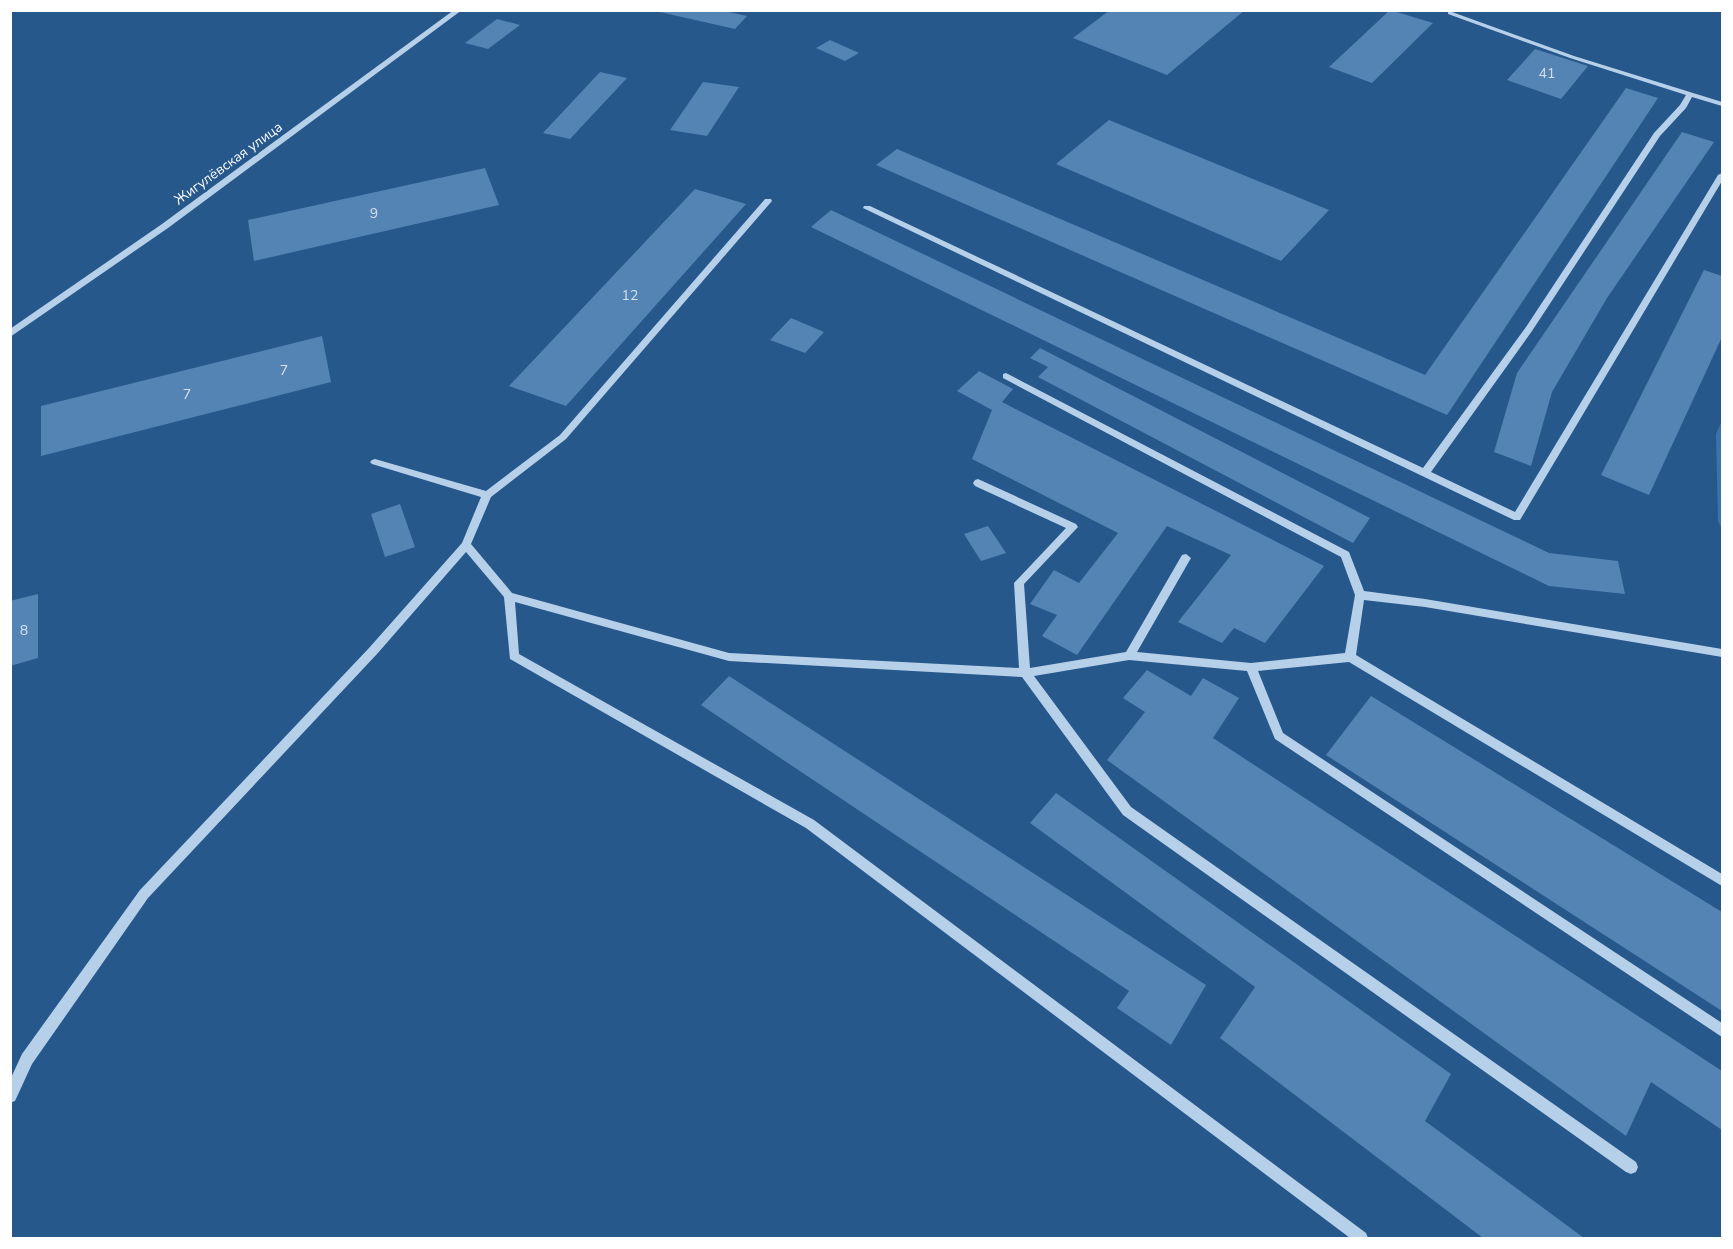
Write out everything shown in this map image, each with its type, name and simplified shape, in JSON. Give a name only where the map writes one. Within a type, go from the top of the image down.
[{"type":"street","name":"Жигулёвская улица","points":[[10,334],[165,226],[459,10]]},
{"type":"street","points":[[1450,13],[1572,57],[1722,104]]},
{"type":"street","points":[[1426,472],[1528,329],[1657,135],[1683,106],[1689,95]]},
{"type":"street","points":[[867,208],[1517,517],[1722,175]]},
{"type":"street","points":[[10,1096],[27,1059],[144,894],[373,651],[466,545],[487,495],[562,437],[768,201]]},
{"type":"street","points":[[1006,376],[1345,555],[1360,595],[1350,657]]},
{"type":"street","points":[[375,462],[487,495]]},
{"type":"street","points":[[978,483],[1073,527],[1019,583],[1025,673],[1127,811],[1631,1167]]},
{"type":"street","points":[[466,545],[509,596],[729,657],[1025,673],[1129,656],[1251,667],[1350,657],[1722,880]]},
{"type":"street","points":[[1129,656],[1186,558]]},
{"type":"street","points":[[1360,595],[1425,603],[1722,653]]},
{"type":"street","points":[[509,596],[514,656],[810,824],[1361,1239]]},
{"type":"street","points":[[1251,667],[1280,736],[1722,1030]]},
{"type":"shaded area","points":[[1722,421],[1722,530],[1718,521],[1716,434]]},
{"type":"building","points":[[651,10],[720,10],[747,16],[735,29]]},
{"type":"building","points":[[1110,10],[1245,10],[1167,75],[1073,38]]},
{"type":"building","points":[[1390,10],[1433,23],[1372,83],[1329,67]]},
{"type":"building","points":[[497,19],[520,25],[488,49],[465,43]]},
{"type":"building","points":[[830,40],[859,53],[845,61],[816,48]]},
{"type":"building","points":[[1535,49],[1588,66],[1561,99],[1507,80]]},
{"type":"building","points":[[600,72],[627,78],[570,139],[543,133]]},
{"type":"building","points":[[703,82],[739,87],[707,136],[670,130]]},
{"type":"building","points":[[1626,88],[1658,98],[1447,415],[876,165],[897,149],[1425,375]]},
{"type":"building","points":[[1109,120],[1329,210],[1281,261],[1056,164]]},
{"type":"building","points":[[1682,132],[1714,142],[1607,298],[1552,392],[1531,466],[1494,452],[1517,373]]},
{"type":"building","points":[[485,168],[499,205],[254,261],[248,220]]},
{"type":"building","points":[[695,189],[746,204],[566,406],[509,386]]},
{"type":"building","points":[[831,210],[1549,553],[1618,561],[1625,594],[1549,586],[811,227]]},
{"type":"building","points":[[1704,270],[1722,276],[1722,337],[1649,495],[1601,475]]},
{"type":"building","points":[[791,318],[824,332],[805,353],[770,340]]},
{"type":"building","points":[[322,336],[331,382],[41,456],[41,406]]},
{"type":"building","points":[[1040,348],[1370,518],[1353,543],[1038,377],[1048,367],[1030,358]]},
{"type":"building","points":[[979,371],[1013,389],[1002,402],[1324,566],[1265,643],[1234,628],[1222,643],[1178,622],[1231,555],[1167,526],[1077,655],[1042,636],[1057,615],[1030,604],[1054,570],[1079,583],[1118,533],[972,459],[992,410],[957,391]]},
{"type":"building","points":[[400,504],[415,547],[385,557],[371,514]]},
{"type":"building","points":[[988,526],[1006,553],[981,561],[964,534]]},
{"type":"building","points":[[38,594],[38,658],[10,666],[10,601]]},
{"type":"building","points":[[1147,670],[1191,696],[1203,678],[1239,698],[1213,738],[1722,1071],[1722,1130],[1651,1082],[1626,1136],[1107,760],[1145,712],[1123,698]]},
{"type":"building","points":[[729,676],[1206,985],[1171,1045],[1117,1008],[1129,991],[701,705]]},
{"type":"building","points":[[1371,696],[1722,912],[1722,1011],[1326,755]]},
{"type":"building","points":[[1056,793],[1451,1074],[1425,1121],[1584,1238],[1483,1238],[1220,1038],[1255,987],[1030,823]]}]
